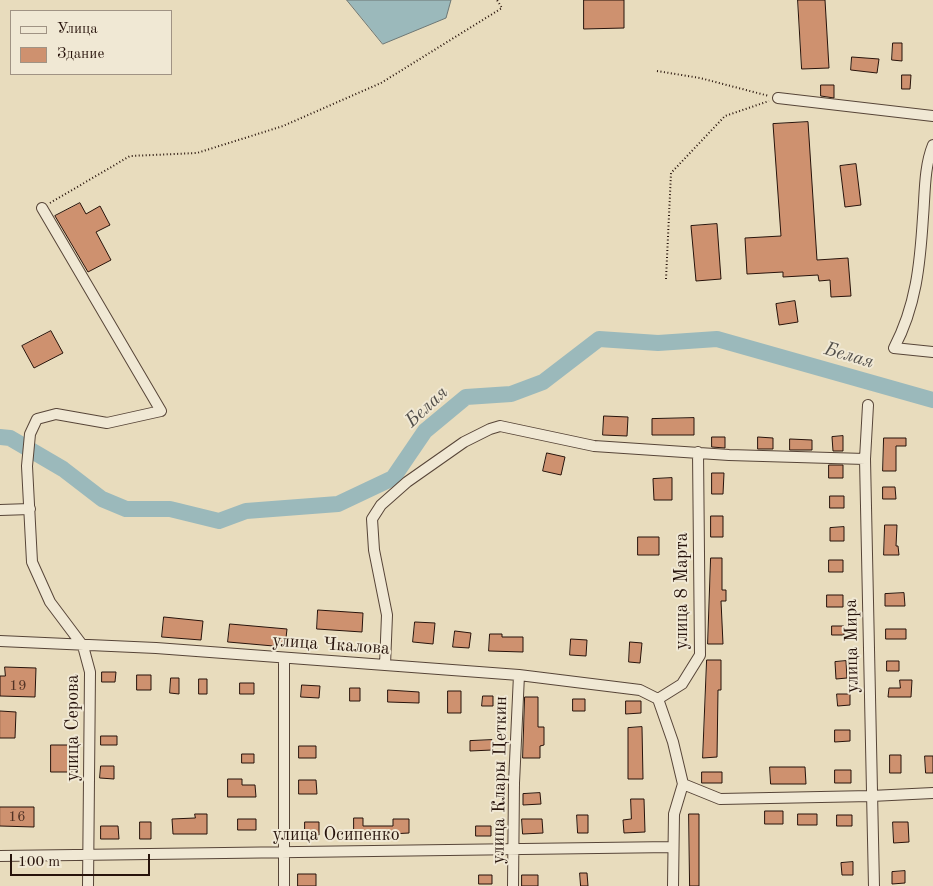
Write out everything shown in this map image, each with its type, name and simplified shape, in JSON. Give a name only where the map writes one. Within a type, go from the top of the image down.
[{"type":"street","points":[[778,98],[933,116]]},
{"type":"street","points":[[933,145],[927,171],[916,289],[908,322],[894,348],[933,352]]},
{"type":"street","name":"улица Серова","points":[[42,208],[161,411],[107,423],[56,414],[37,418],[30,434],[27,466],[32,562],[37,577],[50,602],[83,646],[90,672],[88,886]]},
{"type":"street","name":"улица Мира","points":[[868,405],[865,458],[874,886]]},
{"type":"street","points":[[385,665],[388,615],[372,530],[372,519],[381,505],[407,482],[464,442],[490,429],[500,426],[594,446],[728,455],[865,458]]},
{"type":"street","name":"улица 8 Марта","points":[[658,699],[682,684],[700,655],[698,452]]},
{"type":"street","points":[[0,510],[30,509]]},
{"type":"street","name":"улица Чкалова","points":[[0,641],[156,648],[519,675],[640,690],[658,699]]},
{"type":"street","points":[[284,658],[284,886]]},
{"type":"street","name":"улица Клары Цеткин","points":[[513,886],[514,783],[519,675]]},
{"type":"street","points":[[658,699],[673,742],[683,784],[674,814],[672,847],[673,886]]},
{"type":"street","points":[[683,784],[720,799],[933,793]]},
{"type":"street","name":"улица Осипенко","points":[[0,856],[89,856],[284,851],[514,851],[672,847]]},
{"type":"path","points":[[42,208],[130,156],[197,153],[283,126],[381,83],[502,8],[497,0]]},
{"type":"path","points":[[658,71],[700,78],[778,98]]},
{"type":"path","points":[[666,279],[671,173],[725,116],[778,98]]},
{"type":"water","points":[[347,0],[451,0],[446,18],[383,44]]},
{"type":"building","points":[[584,0],[624,0],[624,28],[584,29]]},
{"type":"building","points":[[798,0],[825,0],[829,68],[802,69]]},
{"type":"building","points":[[893,43],[902,43],[902,61],[892,60]]},
{"type":"building","points":[[852,57],[879,59],[877,73],[851,70]]},
{"type":"building","points":[[902,75],[911,75],[910,89],[902,89]]},
{"type":"building","points":[[821,85],[834,85],[834,98],[821,96]]},
{"type":"building","points":[[808,122],[817,260],[848,258],[851,296],[831,297],[830,280],[819,281],[818,275],[783,277],[783,272],[747,274],[745,238],[781,236],[773,124]]},
{"type":"building","points":[[856,164],[861,205],[845,207],[840,166]]},
{"type":"building","points":[[80,203],[86,214],[100,206],[110,225],[96,232],[111,260],[88,272],[55,216]]},
{"type":"building","points":[[717,224],[721,279],[696,281],[691,226]]},
{"type":"building","points":[[795,301],[798,322],[779,325],[776,304]]},
{"type":"building","points":[[51,331],[63,353],[34,368],[22,346]]},
{"type":"building","points":[[604,416],[628,417],[627,436],[603,435]]},
{"type":"building","points":[[694,418],[694,435],[652,435],[652,419]]},
{"type":"building","points":[[843,436],[843,451],[833,451],[832,437]]},
{"type":"building","points":[[712,437],[725,437],[725,448],[712,447]]},
{"type":"building","points":[[758,437],[773,438],[773,449],[758,449]]},
{"type":"building","points":[[884,438],[906,438],[906,446],[896,446],[896,471],[883,471]]},
{"type":"building","points":[[790,439],[812,440],[812,450],[790,450]]},
{"type":"building","points":[[547,453],[565,457],[561,475],[543,471]]},
{"type":"building","points":[[829,465],[843,465],[843,478],[829,478]]},
{"type":"building","points":[[712,473],[724,473],[723,494],[712,494]]},
{"type":"building","points":[[672,478],[672,500],[654,500],[653,479]]},
{"type":"building","points":[[883,487],[895,487],[896,499],[883,499]]},
{"type":"building","points":[[830,496],[844,496],[844,508],[830,508]]},
{"type":"building","points":[[711,516],[723,516],[723,537],[711,537]]},
{"type":"building","points":[[885,525],[897,525],[896,546],[898,546],[899,555],[884,555]]},
{"type":"building","points":[[844,527],[844,541],[830,541],[830,528]]},
{"type":"building","points":[[638,537],[659,537],[659,555],[638,555]]},
{"type":"building","points":[[711,558],[722,558],[722,590],[726,590],[726,601],[721,601],[723,644],[708,644]]},
{"type":"building","points":[[829,560],[843,560],[843,572],[829,572]]},
{"type":"building","points":[[904,593],[905,606],[885,606],[885,594]]},
{"type":"building","points":[[827,595],[843,595],[843,607],[827,607]]},
{"type":"building","points":[[318,610],[363,613],[362,632],[317,629]]},
{"type":"building","points":[[164,617],[203,621],[201,640],[162,637]]},
{"type":"building","points":[[415,622],[435,623],[433,644],[413,642]]},
{"type":"building","points":[[230,624],[287,629],[285,647],[228,642]]},
{"type":"building","points":[[832,626],[844,626],[844,635],[832,635]]},
{"type":"building","points":[[886,629],[906,629],[906,639],[886,639]]},
{"type":"building","points":[[455,631],[471,633],[469,648],[453,647]]},
{"type":"building","points":[[490,634],[502,634],[502,637],[523,637],[523,652],[489,651]]},
{"type":"building","points":[[571,639],[587,640],[586,656],[570,655]]},
{"type":"building","points":[[630,642],[642,643],[640,663],[629,662]]},
{"type":"building","points":[[707,660],[721,660],[721,690],[718,690],[717,757],[703,758]]},
{"type":"building","points":[[846,661],[847,678],[836,679],[835,662]]},
{"type":"building","points":[[887,661],[899,661],[899,671],[887,671]]},
{"type":"building","points":[[5,667],[36,668],[35,697],[0,696],[0,676],[5,676]]},
{"type":"building","points":[[102,672],[116,672],[115,682],[102,682]]},
{"type":"building","points":[[137,675],[151,675],[151,690],[137,690]]},
{"type":"building","points":[[171,678],[179,678],[179,694],[170,693]]},
{"type":"building","points":[[199,679],[207,679],[207,694],[199,694]]},
{"type":"building","points":[[900,680],[912,680],[911,697],[888,697],[889,688],[900,688]]},
{"type":"building","points":[[240,683],[254,683],[254,694],[240,694]]},
{"type":"building","points":[[302,685],[320,686],[319,698],[301,697]]},
{"type":"building","points":[[350,688],[360,688],[360,701],[350,701]]},
{"type":"building","points":[[388,690],[419,692],[419,703],[388,702]]},
{"type":"building","points":[[448,691],[461,691],[461,713],[448,713]]},
{"type":"building","points":[[837,694],[850,694],[850,705],[838,706]]},
{"type":"building","points":[[483,696],[493,696],[493,706],[482,706]]},
{"type":"building","points":[[525,697],[538,697],[538,727],[544,727],[544,745],[540,746],[540,758],[523,758]]},
{"type":"building","points":[[573,699],[585,699],[585,711],[573,711]]},
{"type":"building","points":[[626,701],[641,701],[641,713],[626,714]]},
{"type":"building","points":[[0,711],[16,712],[15,738],[0,738]]},
{"type":"building","points":[[642,727],[643,779],[628,779],[628,728]]},
{"type":"building","points":[[835,730],[850,730],[850,741],[835,742]]},
{"type":"building","points":[[101,736],[117,736],[117,745],[101,745]]},
{"type":"building","points":[[492,740],[492,750],[470,751],[470,741]]},
{"type":"building","points":[[51,745],[72,745],[72,772],[51,772]]},
{"type":"building","points":[[299,746],[316,746],[316,758],[299,758]]},
{"type":"building","points":[[242,754],[254,754],[254,763],[242,763]]},
{"type":"building","points":[[890,755],[901,755],[901,773],[890,773]]},
{"type":"building","points":[[925,756],[933,756],[933,773],[926,773]]},
{"type":"building","points":[[101,766],[114,766],[114,779],[100,778]]},
{"type":"building","points":[[770,767],[805,767],[806,784],[771,784]]},
{"type":"building","points":[[835,770],[851,770],[851,783],[835,783]]},
{"type":"building","points":[[702,772],[722,772],[722,783],[702,783]]},
{"type":"building","points":[[228,779],[242,779],[242,785],[255,785],[256,797],[228,797]]},
{"type":"building","points":[[299,780],[316,780],[317,794],[299,794]]},
{"type":"building","points":[[540,793],[541,804],[523,805],[523,794]]},
{"type":"building","points":[[631,799],[644,799],[645,832],[624,833],[623,820],[631,819]]},
{"type":"building","points":[[0,807],[34,807],[34,827],[0,826]]},
{"type":"building","points":[[765,811],[783,811],[783,824],[765,824]]},
{"type":"building","points":[[195,814],[207,814],[207,834],[173,834],[172,819],[195,818]]},
{"type":"building","points":[[689,814],[699,814],[699,886],[690,886]]},
{"type":"building","points":[[798,814],[817,814],[817,825],[798,825]]},
{"type":"building","points":[[577,815],[588,815],[588,833],[578,833]]},
{"type":"building","points":[[837,815],[852,815],[852,826],[837,826]]},
{"type":"building","points":[[354,818],[363,818],[363,826],[393,826],[393,819],[409,819],[409,833],[354,836]]},
{"type":"building","points":[[238,819],[256,819],[256,830],[238,830]]},
{"type":"building","points":[[522,819],[542,819],[543,833],[523,834]]},
{"type":"building","points":[[140,822],[151,822],[151,839],[140,839]]},
{"type":"building","points":[[305,822],[319,822],[319,835],[305,835]]},
{"type":"building","points":[[893,822],[908,822],[909,842],[894,843]]},
{"type":"building","points":[[101,826],[118,826],[119,839],[101,839]]},
{"type":"building","points":[[476,826],[491,826],[491,836],[476,836]]},
{"type":"building","points":[[853,862],[853,875],[842,875],[841,863]]},
{"type":"building","points":[[905,871],[905,883],[892,884],[892,872]]},
{"type":"building","points":[[580,873],[587,873],[588,886],[581,886]]},
{"type":"building","points":[[298,874],[316,874],[316,886],[298,886]]},
{"type":"building","points":[[479,875],[492,875],[492,884],[479,884]]},
{"type":"building","points":[[522,875],[538,875],[538,886],[522,886]]},
{"type":"waterway","name":"Белая","points":[[0,437],[10,438],[63,469],[102,499],[126,509],[170,509],[219,521],[246,511],[338,504],[393,478],[425,431],[466,397],[511,394],[543,382],[599,339],[658,343],[717,339],[933,400]]}]
